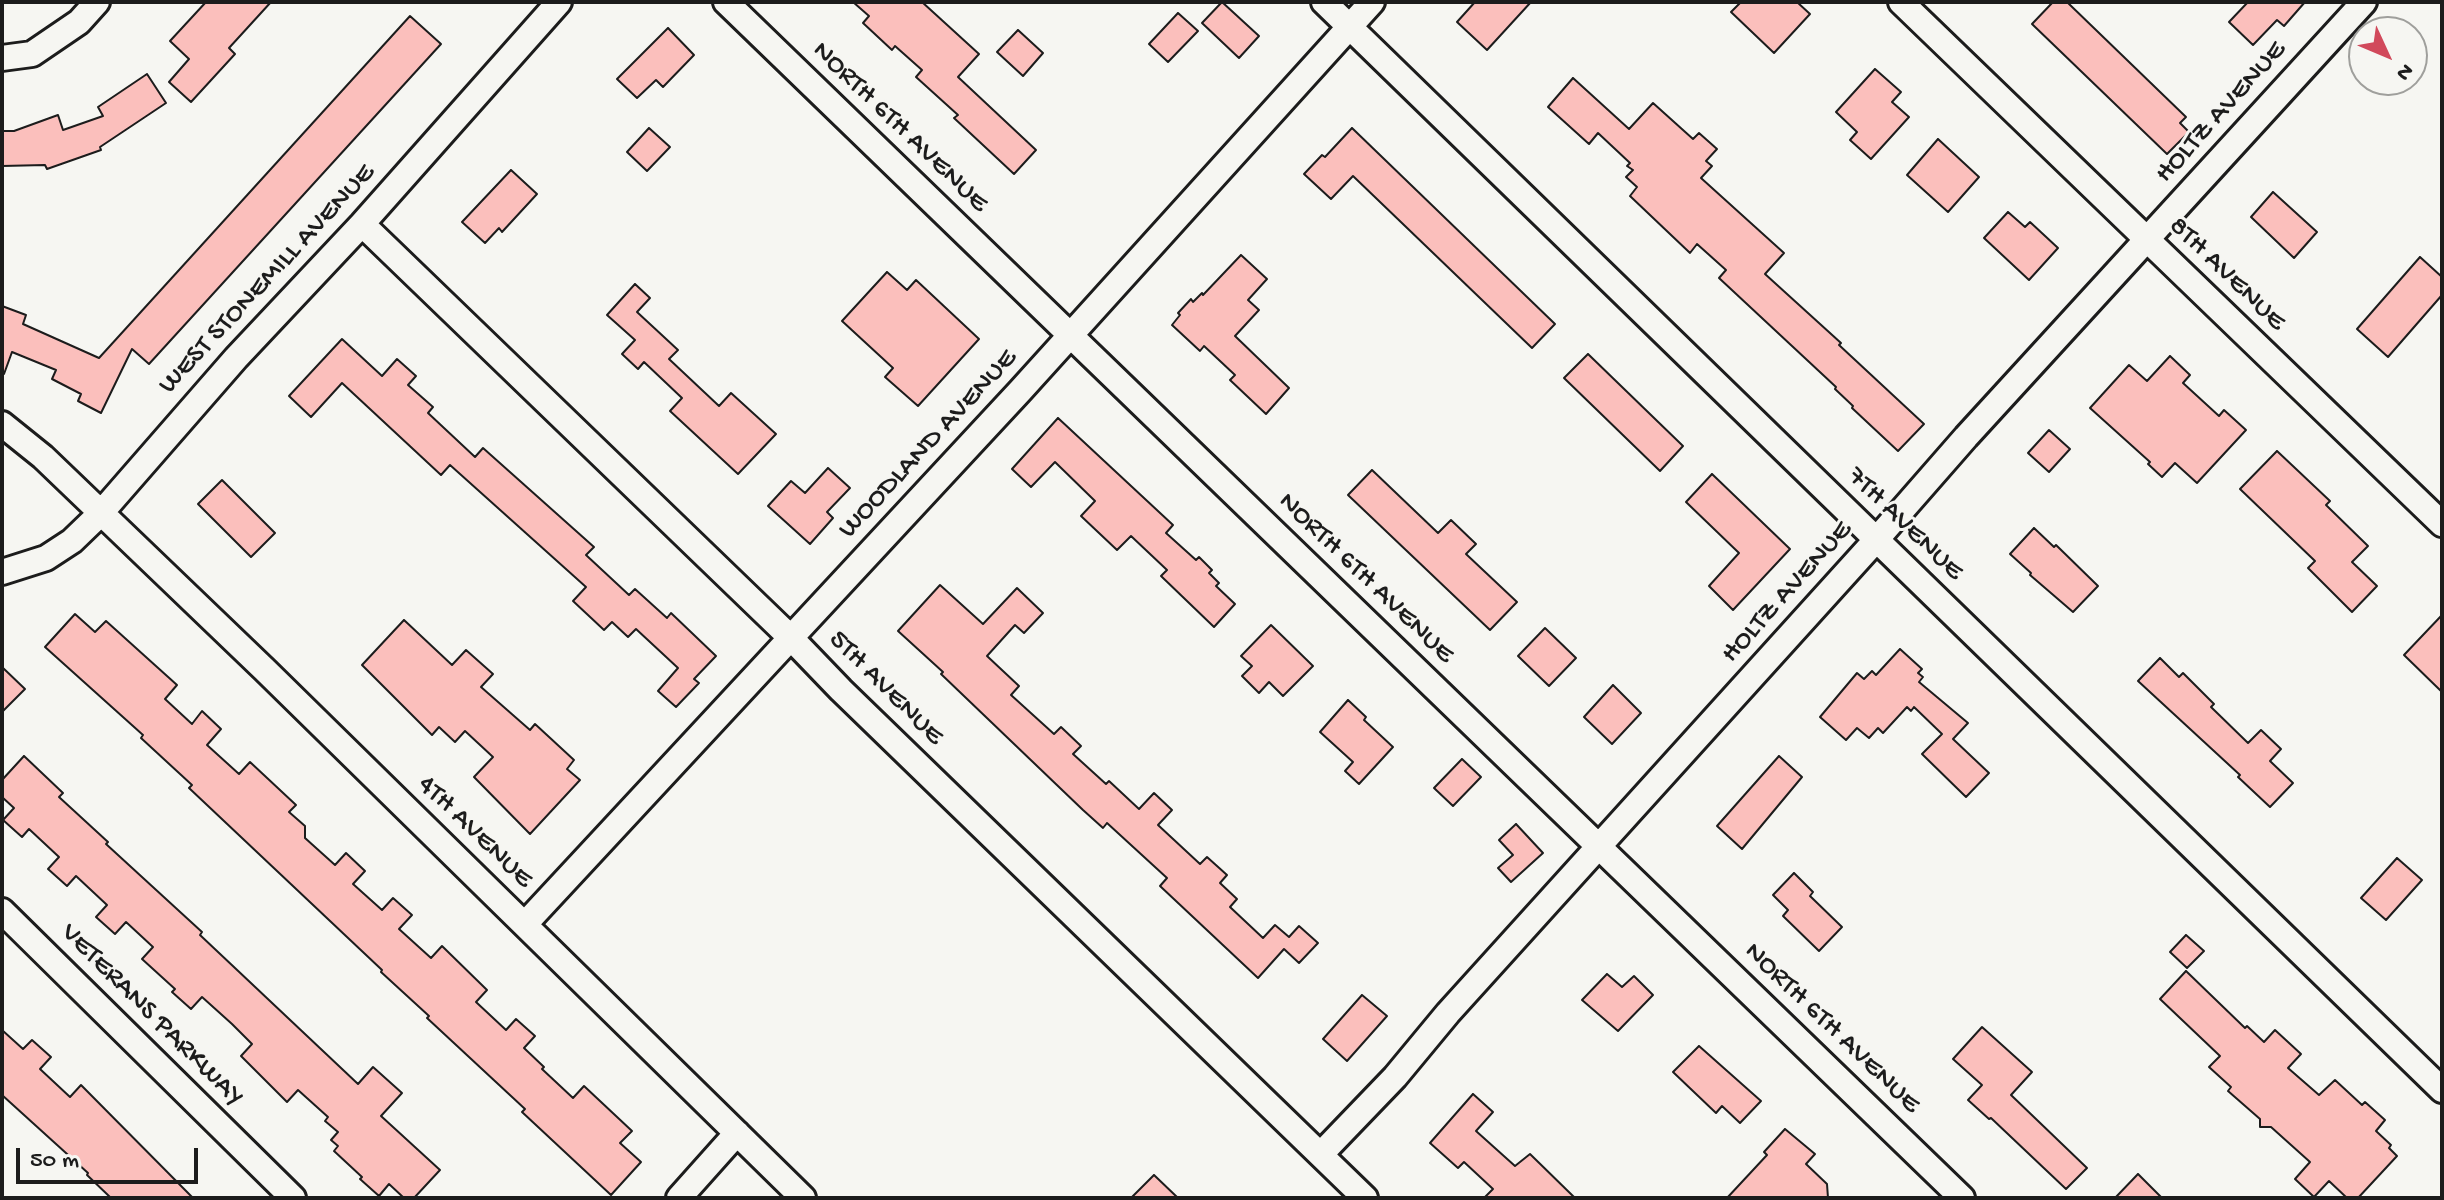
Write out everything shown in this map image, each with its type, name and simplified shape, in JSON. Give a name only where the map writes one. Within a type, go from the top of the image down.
[{"type":"street","points":[[2,58],[32,54],[79,22],[97,2]]},
{"type":"street","name":"WEST STONEMILL AVENUE","points":[[2,572],[46,558],[72,541],[100,514],[236,358],[362,224],[559,2]]},
{"type":"street","name":"NORTH 6TH AVENUE","points":[[726,2],[1962,1198]]},
{"type":"street","name":"7TH AVENUE","points":[[1324,2],[2442,1090]]},
{"type":"street","name":"WOODLAND AVENUE","points":[[525,924],[791,638],[1372,2]]},
{"type":"street","name":"8TH AVENUE","points":[[1901,2],[2442,524]]},
{"type":"street","name":"HOLTZ AVENUE","points":[[1321,1154],[1395,1077],[1448,1013],[1966,437],[2364,2]]},
{"type":"street","name":"5TH AVENUE","points":[[362,224],[1365,1198]]},
{"type":"street","name":"4TH AVENUE","points":[[2,424],[43,457],[265,670],[803,1198]]},
{"type":"street","name":"VETERANS PARKWAY","points":[[2,911],[293,1198]]},
{"type":"street","points":[[679,1198],[737,1133]]},
{"type":"building","points":[[206,2],[271,2],[229,48],[235,54],[191,102],[169,82],[189,59],[170,41]]},
{"type":"building","points":[[853,2],[922,2],[979,54],[958,77],[1036,150],[1014,174],[954,118],[958,115],[916,77],[922,70],[895,46],[892,50],[863,23],[869,16]]},
{"type":"building","points":[[1222,2],[1259,36],[1239,58],[1202,23]]},
{"type":"building","points":[[1475,2],[1531,2],[1487,50],[1457,22]]},
{"type":"building","points":[[1741,2],[1797,2],[1810,14],[1774,53],[1731,12]]},
{"type":"building","points":[[2053,2],[2067,2],[2186,117],[2180,123],[2189,132],[2167,154],[2032,24]]},
{"type":"building","points":[[2248,2],[2305,2],[2284,26],[2277,20],[2253,45],[2229,22]]},
{"type":"building","points":[[1178,13],[1198,31],[1168,62],[1149,44]]},
{"type":"building","points":[[410,16],[441,44],[149,364],[132,349],[101,413],[78,401],[81,394],[52,379],[56,370],[12,352],[2,374],[2,306],[26,315],[23,324],[99,358]]},
{"type":"building","points":[[668,28],[694,55],[663,87],[656,80],[637,98],[617,79]]},
{"type":"building","points":[[1018,30],[1043,53],[1023,76],[997,52]]},
{"type":"building","points":[[1875,69],[1901,92],[1892,102],[1909,117],[1871,159],[1850,140],[1857,132],[1836,112]]},
{"type":"building","points":[[147,74],[166,103],[100,147],[101,150],[47,169],[45,165],[2,166],[2,131],[14,131],[58,115],[63,130],[103,116],[98,107]]},
{"type":"building","points":[[1573,78],[1629,129],[1653,103],[1693,139],[1699,133],[1717,149],[1706,161],[1712,166],[1701,178],[1784,253],[1765,274],[1924,424],[1898,451],[1852,408],[1836,387],[1719,278],[1726,270],[1697,244],[1690,253],[1630,196],[1637,187],[1626,177],[1633,170],[1627,166],[1630,163],[1598,133],[1589,144],[1548,107]]},
{"type":"building","points":[[649,128],[670,147],[647,171],[627,152]]},
{"type":"building","points":[[1352,128],[1555,324],[1532,348],[1353,176],[1331,199],[1304,174]]},
{"type":"building","points":[[1938,139],[1979,177],[1948,212],[1907,175]]},
{"type":"building","points":[[511,170],[537,194],[502,232],[499,228],[485,243],[462,222]]},
{"type":"building","points":[[2273,192],[2317,232],[2294,258],[2251,217]]},
{"type":"building","points":[[2008,212],[2025,227],[2030,222],[2058,248],[2029,280],[1984,238]]},
{"type":"building","points":[[1241,255],[1267,279],[1248,300],[1259,310],[1235,336],[1289,388],[1266,414],[1230,380],[1235,375],[1204,346],[1200,351],[1172,325],[1191,299],[1193,302],[1203,295]]},
{"type":"building","points":[[2420,257],[2442,277],[2442,295],[2388,357],[2357,329]]},
{"type":"building","points":[[887,272],[907,290],[916,280],[979,339],[918,406],[885,377],[893,368],[842,321]]},
{"type":"building","points":[[635,284],[650,298],[637,312],[678,350],[669,359],[719,406],[731,393],[776,434],[738,474],[670,411],[682,398],[644,362],[638,369],[622,354],[635,340],[607,315]]},
{"type":"building","points":[[342,339],[382,376],[397,359],[416,376],[408,385],[433,407],[428,413],[475,457],[483,448],[594,547],[586,555],[629,595],[635,589],[667,618],[671,613],[716,656],[694,679],[699,683],[676,707],[658,691],[678,668],[636,629],[628,637],[612,622],[604,630],[573,601],[586,587],[450,465],[441,475],[342,383],[311,417],[289,396]]},
{"type":"building","points":[[1588,354],[1683,446],[1660,471],[1564,378]]},
{"type":"building","points":[[2170,356],[2190,375],[2183,383],[2219,416],[2224,410],[2246,430],[2197,483],[2175,463],[2162,477],[2148,464],[2150,462],[2090,408],[2129,365],[2147,381]]},
{"type":"building","points":[[1058,418],[1173,525],[1166,533],[1212,570],[1209,573],[1219,583],[1216,586],[1235,604],[1214,627],[1161,576],[1167,570],[1131,536],[1117,550],[1081,516],[1095,501],[1055,462],[1031,487],[1012,469]]},
{"type":"building","points":[[2049,430],[2070,449],[2049,472],[2028,453]]},
{"type":"building","points":[[2277,451],[2330,501],[2326,505],[2368,546],[2352,562],[2377,586],[2352,612],[2308,568],[2315,561],[2240,489]]},
{"type":"building","points":[[828,468],[850,488],[827,512],[833,518],[810,544],[768,506],[791,481],[805,493]]},
{"type":"building","points":[[1372,470],[1438,533],[1451,520],[1476,544],[1466,554],[1517,602],[1490,630],[1348,495]]},
{"type":"building","points":[[1712,474],[1790,549],[1733,610],[1709,586],[1739,553],[1686,502]]},
{"type":"building","points":[[222,480],[275,533],[251,557],[198,504]]},
{"type":"building","points":[[2034,528],[2098,586],[2073,612],[2010,554]]},
{"type":"building","points":[[940,585],[983,624],[1017,588],[1043,613],[1024,633],[1015,625],[987,656],[1019,686],[1011,695],[1054,734],[1061,727],[1081,746],[1073,754],[1139,809],[1154,793],[1172,810],[1158,825],[1200,864],[1207,857],[1227,875],[1220,883],[1237,899],[1230,907],[1263,938],[1275,925],[1289,937],[1299,926],[1318,943],[1299,963],[1284,949],[1258,978],[1160,886],[1167,878],[1107,823],[1103,828],[1083,810],[898,631]]},
{"type":"building","points":[[75,614],[95,632],[106,621],[177,685],[165,699],[192,724],[202,711],[221,729],[207,745],[239,774],[250,762],[296,805],[289,812],[305,826],[305,838],[335,865],[346,853],[365,871],[353,884],[382,910],[393,898],[412,915],[399,929],[431,958],[442,946],[487,990],[476,1002],[506,1030],[516,1019],[535,1036],[524,1048],[544,1067],[542,1069],[573,1098],[584,1086],[632,1131],[620,1143],[641,1162],[611,1195],[522,1112],[525,1109],[427,1018],[429,1016],[382,970],[189,788],[192,785],[141,738],[143,735],[45,647]]},
{"type":"building","points":[[2442,615],[2442,692],[2404,655]]},
{"type":"building","points":[[404,620],[452,665],[466,650],[493,674],[481,687],[530,730],[535,724],[574,760],[567,769],[580,780],[530,834],[474,777],[493,757],[465,731],[455,742],[439,727],[432,735],[362,665]]},
{"type":"building","points":[[1271,625],[1313,666],[1283,696],[1269,682],[1259,693],[1242,676],[1252,666],[1241,656]]},
{"type":"building","points":[[1545,628],[1576,658],[1549,686],[1518,656]]},
{"type":"building","points":[[1900,649],[1922,669],[1918,673],[1923,677],[1919,682],[1968,723],[1953,739],[1989,773],[1966,797],[1922,754],[1942,734],[1914,707],[1911,711],[1907,707],[1883,733],[1878,728],[1869,738],[1857,728],[1846,740],[1820,717],[1857,673],[1864,679],[1872,671],[1876,675]]},
{"type":"building","points":[[2160,658],[2179,677],[2183,673],[2214,704],[2211,707],[2248,743],[2261,730],[2281,749],[2270,761],[2293,783],[2270,807],[2238,777],[2240,775],[2138,681]]},
{"type":"building","points":[[2,667],[25,689],[2,712]]},
{"type":"building","points":[[1613,685],[1641,713],[1612,744],[1584,717]]},
{"type":"building","points":[[1348,700],[1393,747],[1359,784],[1345,771],[1353,762],[1320,732]]},
{"type":"building","points":[[24,756],[63,793],[59,797],[108,842],[106,844],[202,932],[200,935],[358,1084],[373,1067],[402,1093],[381,1116],[440,1170],[414,1198],[404,1198],[389,1184],[379,1196],[360,1179],[362,1177],[334,1151],[338,1146],[331,1140],[338,1132],[325,1121],[328,1117],[298,1090],[287,1102],[241,1056],[252,1044],[232,1024],[202,997],[191,1009],[172,992],[175,989],[142,959],[153,947],[126,922],[115,934],[96,917],[107,905],[76,876],[67,886],[48,869],[59,857],[29,829],[22,837],[3,820],[14,808],[2,797],[2,780]]},
{"type":"building","points":[[1779,756],[1802,777],[1742,849],[1717,826]]},
{"type":"building","points":[[1462,759],[1481,777],[1453,806],[1434,788]]},
{"type":"building","points":[[1516,824],[1543,853],[1511,882],[1498,868],[1513,855],[1499,840]]},
{"type":"building","points":[[2397,858],[2422,880],[2386,920],[2361,898]]},
{"type":"building","points":[[1794,873],[1813,892],[1810,896],[1842,927],[1819,951],[1783,916],[1788,910],[1773,895]]},
{"type":"building","points":[[2186,935],[2204,951],[2187,968],[2170,952]]},
{"type":"building","points":[[2186,971],[2245,1028],[2247,1026],[2264,1042],[2275,1030],[2301,1054],[2288,1068],[2319,1095],[2335,1080],[2362,1105],[2365,1102],[2385,1120],[2376,1131],[2391,1145],[2389,1148],[2397,1156],[2358,1198],[2347,1198],[2329,1181],[2314,1197],[2295,1179],[2310,1162],[2271,1127],[2260,1127],[2260,1119],[2228,1091],[2231,1087],[2209,1067],[2220,1056],[2160,999]]},
{"type":"building","points":[[1607,974],[1622,987],[1634,976],[1653,995],[1618,1031],[1582,1000]]},
{"type":"building","points":[[1362,995],[1387,1016],[1347,1061],[1323,1039]]},
{"type":"building","points":[[1982,1027],[2032,1072],[2011,1095],[2087,1168],[2066,1189],[1968,1100],[1982,1085],[1953,1059]]},
{"type":"building","points":[[2,1030],[23,1049],[32,1040],[51,1057],[40,1069],[70,1097],[81,1085],[193,1198],[111,1198],[2,1095]]},
{"type":"building","points":[[1699,1046],[1761,1101],[1740,1123],[1722,1106],[1716,1113],[1673,1072]]},
{"type":"building","points":[[1473,1094],[1493,1112],[1476,1131],[1515,1166],[1530,1154],[1575,1198],[1484,1198],[1493,1189],[1464,1162],[1458,1168],[1430,1143]]},
{"type":"building","points":[[1785,1129],[1815,1154],[1806,1164],[1827,1184],[1828,1198],[1727,1198],[1767,1155],[1764,1152]]},
{"type":"building","points":[[2138,1174],[2162,1198],[2115,1198]]},
{"type":"building","points":[[1154,1175],[1178,1198],[1131,1198]]}]
